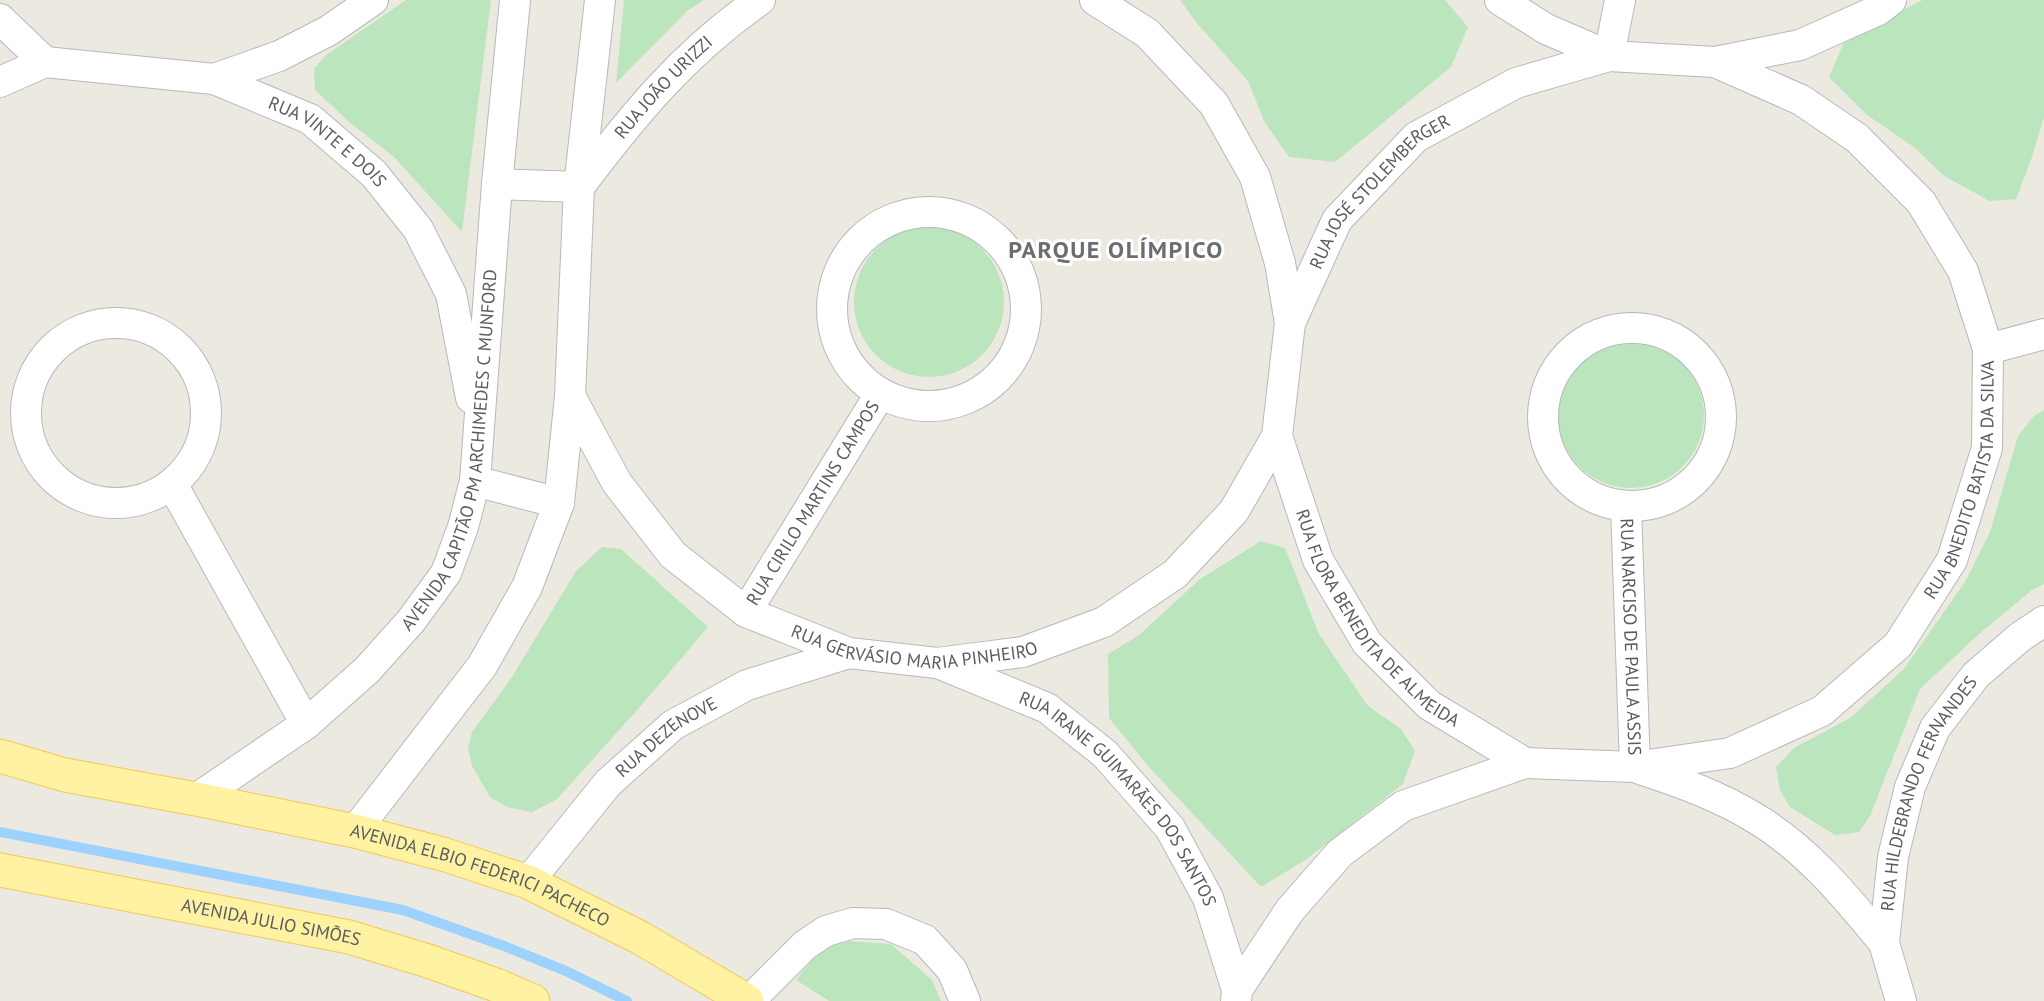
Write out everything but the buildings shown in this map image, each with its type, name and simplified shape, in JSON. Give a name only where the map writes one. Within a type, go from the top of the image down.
[{"type":"main road","name":"AVENIDA ELBIO FEDERICI PACHECO","points":[[0,756],[65,775],[355,831],[446,855],[528,882],[639,937],[748,1001]]},
{"type":"main road","name":"AVENIDA JULIO SIMÕES","points":[[0,870],[350,937],[428,961],[533,1001]]},
{"type":"street","points":[[214,79],[279,56],[328,31],[373,0]]},
{"type":"street","name":"AVENIDA CAPITÃO PM ARCHIMEDES C MUNFORD","points":[[196,799],[306,724],[367,670],[411,621],[446,573],[463,528],[475,482],[497,184],[515,0]]},
{"type":"street","points":[[355,831],[482,666],[527,587],[559,503],[570,396],[579,187],[600,0]]},
{"type":"street","name":"RUA JOÃO URIZZI","points":[[579,187],[625,125],[674,71],[729,22],[760,0]]},
{"type":"street","points":[[1095,0],[1147,33],[1214,104],[1255,177],[1280,263],[1290,323]]},
{"type":"street","points":[[1500,0],[1546,29],[1609,56],[1715,62],[1800,45],[1878,10],[1891,0]]},
{"type":"street","points":[[1609,56],[1620,0]]},
{"type":"street","points":[[0,19],[45,62]]},
{"type":"street","name":"RUA JOSÉ STOLEMBERGER","points":[[1276,436],[1290,323],[1337,220],[1416,137],[1516,83],[1609,56]]},
{"type":"street","name":"RUA VINTE E DOIS","points":[[0,82],[45,62],[214,79],[310,119],[374,174],[418,229],[451,294],[478,440]]},
{"type":"street","name":"RUA BNEDITO BATISTA DA SILVA","points":[[1635,767],[1730,753],[1822,711],[1898,645],[1952,560],[1987,448],[1988,349],[1963,271],[1920,202],[1857,138],[1801,100],[1715,62]]},
{"type":"street","points":[[497,184],[579,187]]},
{"type":"street","name":"RUA CIRILO MARTINS CAMPOS","points":[[918,211],[949,213],[978,224],[1004,246],[1021,275],[1027,308],[1021,342],[1004,371],[978,393],[946,405],[912,406],[880,394],[856,375],[839,349],[836,339],[831,320],[832,289],[844,261],[863,237],[880,225],[918,211]]},
{"type":"street","points":[[123,322],[153,330],[178,347],[197,372],[206,401],[204,432],[193,461],[172,484],[147,498],[118,503],[90,500],[64,488],[43,468],[30,442],[26,423],[29,385],[43,359],[63,339],[92,326],[123,322]]},
{"type":"street","name":"RUA NARCISO DE PAULA ASSIS","points":[[1644,328],[1673,337],[1698,356],[1715,381],[1722,411],[1719,441],[1706,469],[1684,491],[1656,504],[1626,507],[1598,500],[1574,485],[1555,463],[1545,437],[1543,409],[1551,381],[1566,357],[1588,340],[1615,330],[1644,328]]},
{"type":"street","points":[[1988,349],[2044,334]]},
{"type":"street","name":"RUA CIRILO MARTINS CAMPOS","points":[[746,612],[880,394]]},
{"type":"street","name":"RUA GERVÁSIO MARIA PINHEIRO","points":[[570,396],[617,483],[674,555],[746,612],[849,653],[937,663],[1023,652],[1104,622],[1122,610],[1175,574],[1234,511],[1276,436]]},
{"type":"street","name":"RUA FLORA BENEDITA DE ALMEIDA","points":[[1276,436],[1318,560],[1367,643],[1429,705],[1525,763]]},
{"type":"street","points":[[475,482],[559,503]]},
{"type":"street","points":[[172,484],[306,724]]},
{"type":"street","name":"RUA NARCISO DE PAULA ASSIS","points":[[1626,507],[1635,767]]},
{"type":"street","name":"RUA HILDEBRANDO FERNANDES","points":[[1901,1001],[1884,943],[1893,857],[1910,787],[1935,728],[1976,675],[2020,637],[2044,621]]},
{"type":"street","name":"RUA DEZENOVE","points":[[528,882],[608,783],[673,725],[747,685],[849,653]]},
{"type":"street","name":"RUA IRANE GUIMARÃES DOS SANTOS","points":[[937,663],[1047,708],[1105,754],[1170,828],[1208,898],[1237,996]]},
{"type":"street","name":"RUA FLORA BENEDITA DE ALMEIDA","points":[[1237,996],[1290,910],[1340,853],[1403,806],[1525,763],[1635,767]]},
{"type":"street","points":[[1635,767],[1696,788],[1756,818],[1800,852],[1838,887],[1884,943]]},
{"type":"street","points":[[748,1001],[805,945],[826,931],[854,923],[886,924],[925,940],[952,970],[965,1001]]},
{"type":"green space","points":[[406,0],[491,0],[462,232],[394,157],[348,121],[315,90],[314,69],[326,55]]},
{"type":"green space","points":[[624,0],[704,0],[687,11],[616,83]]},
{"type":"green space","points":[[1180,0],[1445,0],[1468,27],[1451,67],[1335,162],[1289,157],[1264,121],[1248,81],[1196,22]]},
{"type":"green space","points":[[1922,0],[2044,0],[2044,117],[2016,199],[1990,201],[1944,176],[1914,147],[1867,115],[1829,77],[1844,42]]},
{"type":"green space","points":[[929,227],[944,228],[958,233],[982,249],[998,273],[1003,287],[1003,317],[998,331],[982,355],[958,371],[944,376],[929,377],[914,376],[900,371],[876,355],[860,331],[855,317],[854,302],[855,287],[860,273],[876,249],[900,233],[914,228]]},
{"type":"green space","points":[[1631,342],[1659,348],[1682,364],[1698,387],[1704,415],[1698,443],[1682,466],[1659,482],[1631,488],[1603,482],[1580,466],[1564,443],[1558,415],[1564,387],[1580,364],[1603,348]]},
{"type":"green space","points":[[2044,410],[2044,584],[2032,590],[1980,633],[1920,689],[1870,816],[1859,832],[1835,835],[1790,807],[1780,790],[1776,767],[1794,748],[1850,718],[1904,669],[1965,582],[1990,532],[2018,436],[2034,416]]},
{"type":"green space","points":[[1261,541],[1285,548],[1319,634],[1368,706],[1401,729],[1415,751],[1403,784],[1307,859],[1261,887],[1149,767],[1109,718],[1108,654],[1138,636],[1200,579]]},
{"type":"green space","points":[[602,547],[621,549],[708,627],[557,799],[532,812],[507,807],[490,797],[472,766],[468,748],[472,732],[512,677],[576,571]]},
{"type":"green space","points":[[849,941],[891,944],[932,980],[941,1001],[829,1001],[796,980],[823,947]]},
{"type":"waterway","points":[[0,832],[403,910],[566,971],[627,1001]]},
{"type":"district","name":"PARQUE OLÍMPICO","points":[[1116,250]]}]
